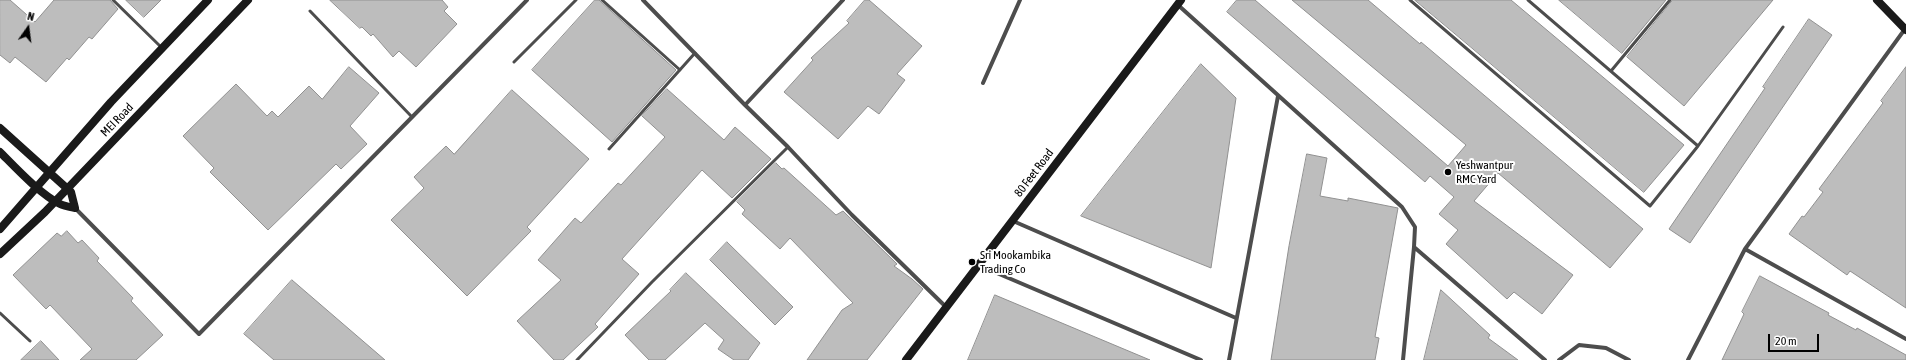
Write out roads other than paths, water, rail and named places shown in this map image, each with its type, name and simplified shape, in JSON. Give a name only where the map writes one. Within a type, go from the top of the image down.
[{"type":"street","name":"MEI Road","points":[[0,229],[111,102],[208,0]]},
{"type":"street","name":"MEI Road","points":[[0,254],[67,189],[248,0]]},
{"type":"street","points":[[0,128],[49,174],[71,192],[75,208],[199,334],[527,0]]},
{"type":"street","points":[[643,0],[788,147],[852,215],[946,307]]},
{"type":"street","points":[[745,105],[843,0]]},
{"type":"street","points":[[983,83],[1020,0]]},
{"type":"street","points":[[1688,360],[1745,249],[1905,29],[1877,0]]},
{"type":"street","points":[[1179,2],[1278,96],[1402,207],[1415,227],[1403,360]]},
{"type":"street","name":"80 Feet Road","points":[[906,360],[1179,2]]},
{"type":"street","points":[[1229,360],[1278,96]]},
{"type":"street","points":[[0,152],[37,187],[55,201],[75,208]]},
{"type":"street","points":[[1013,220],[1236,318]]},
{"type":"street","points":[[1414,248],[1545,360]]},
{"type":"street","points":[[1745,249],[1906,339]]},
{"type":"street","points":[[978,265],[1201,360]]},
{"type":"street","points":[[1559,360],[1579,345],[1606,348],[1629,360]]},
{"type":"lane","points":[[113,0],[162,48]]},
{"type":"lane","points":[[514,62],[576,0]]},
{"type":"lane","points":[[602,0],[680,70]]},
{"type":"lane","points":[[1410,0],[1650,206],[1698,146],[1783,27]]},
{"type":"lane","points":[[1528,0],[1698,146]]},
{"type":"lane","points":[[1611,71],[1670,0]]},
{"type":"lane","points":[[310,11],[412,117]]},
{"type":"lane","points":[[609,149],[695,53]]},
{"type":"lane","points":[[577,360],[668,266],[788,147]]},
{"type":"lane","points":[[0,313],[30,341]]},
{"type":"place","name":"Yeshwantpur RMC Yard","points":[[1448,172]]},
{"type":"place","name":"Sri Mookambika Trading Co","points":[[972,262]]}]
